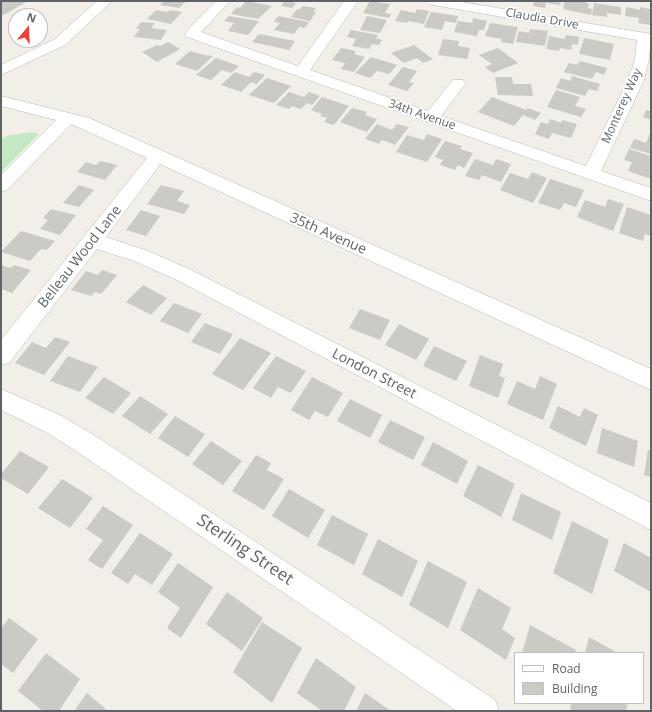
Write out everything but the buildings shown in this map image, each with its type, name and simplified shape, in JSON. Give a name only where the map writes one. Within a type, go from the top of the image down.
[{"type":"street","points":[[1,72],[60,42],[105,1]]},
{"type":"street","name":"34th Avenue","points":[[223,1],[192,34],[651,195]]},
{"type":"street","points":[[300,72],[351,1]]},
{"type":"street","name":"Claudia Drive","points":[[433,1],[647,37]]},
{"type":"street","name":"Monterey Way","points":[[591,174],[636,80],[647,37]]},
{"type":"street","points":[[1,86],[14,74],[15,66]]},
{"type":"street","points":[[430,118],[458,83]]},
{"type":"street","name":"35th Avenue","points":[[1,101],[83,122],[651,380]]},
{"type":"street","points":[[1,186],[67,118]]},
{"type":"street","name":"Belleau Wood Lane","points":[[1,356],[157,156]]},
{"type":"street","name":"London Street","points":[[93,240],[141,256],[182,274],[651,517]]},
{"type":"street","name":"Sterling Street","points":[[1,399],[54,424],[88,445],[484,711]]},
{"type":"green space","points":[[30,132],[39,134],[1,172],[1,139],[6,136]]}]
